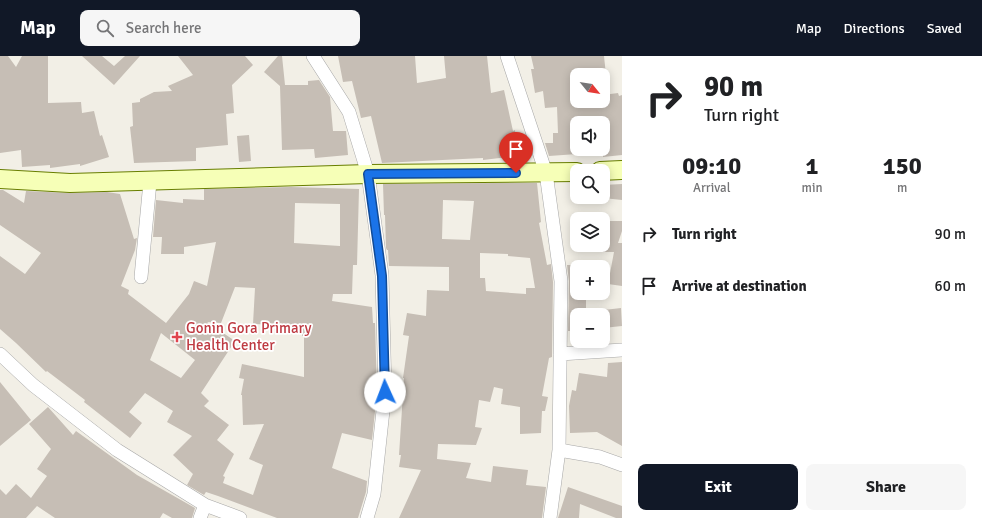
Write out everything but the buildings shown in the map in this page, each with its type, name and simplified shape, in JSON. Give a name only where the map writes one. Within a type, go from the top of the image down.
[{"type":"street","points":[[313,56],[349,112],[368,174],[382,276],[385,392],[374,494],[367,518]]},
{"type":"street","points":[[507,56],[546,173],[561,281],[559,450],[550,518]]},
{"type":"street","points":[[610,171],[622,170]]},
{"type":"street","points":[[0,180],[70,183],[150,182],[368,174],[570,172]]},
{"type":"street","points":[[141,277],[150,182]]},
{"type":"street","points":[[560,354],[622,350]]},
{"type":"street","points":[[0,354],[33,385],[117,450],[205,505],[240,518]]},
{"type":"street","points":[[559,450],[600,457],[622,465]]},
{"type":"street","points":[[200,518],[205,505]]},
{"type":"place","name":"Gonin Gora Primary Health Center","points":[[177,337]]},
{"type":"route","points":[[385,392],[382,276],[368,174],[516,173]]}]
